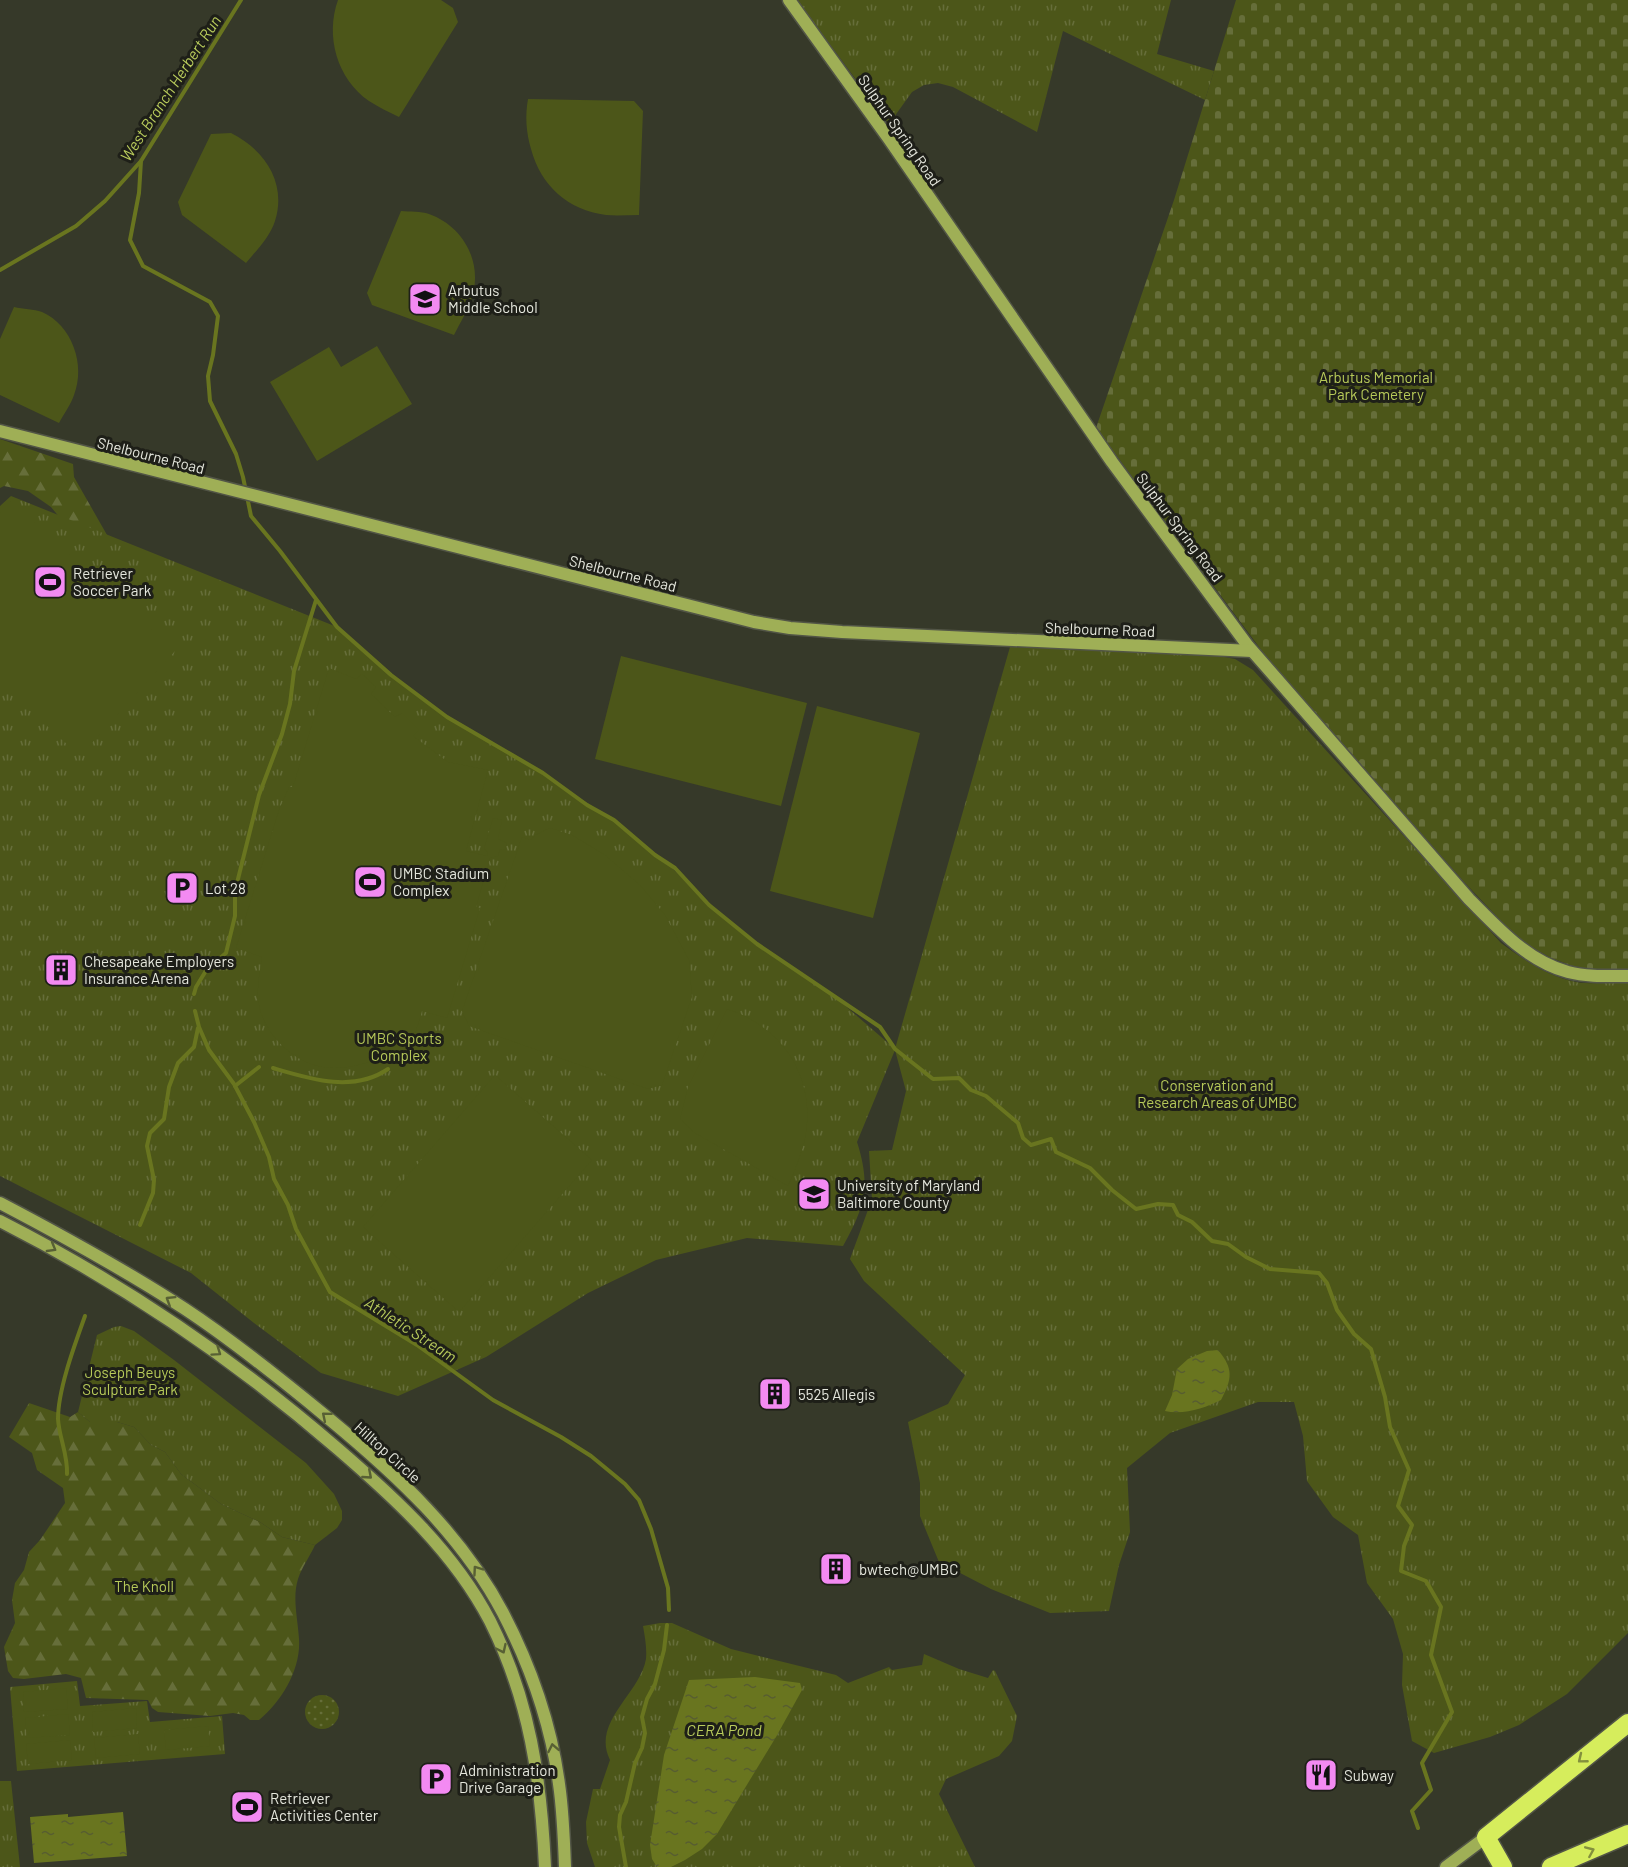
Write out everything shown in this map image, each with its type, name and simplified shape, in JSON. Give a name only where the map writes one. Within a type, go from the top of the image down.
[{"type":"highway","points":[[1503,1867],[1486,1837],[1628,1723]]},
{"type":"highway","points":[[1551,1867],[1628,1834]]},
{"type":"street","name":"Sulphur Spring Road","points":[[789,0],[889,139],[1112,462],[1252,651],[1469,899],[1500,931],[1522,950],[1545,963],[1569,972],[1595,976],[1628,976]]},
{"type":"street","name":"Shelbourne Road","points":[[0,431],[724,615],[790,628],[1252,651]]},
{"type":"street","name":"Hilltop Circle","points":[[0,1203],[134,1277],[227,1339],[348,1434],[391,1473],[447,1531],[481,1576],[503,1613],[535,1685],[552,1744],[560,1785],[565,1867]]},
{"type":"street","name":"Hilltop Circle","points":[[0,1221],[103,1278],[182,1327],[228,1359],[288,1406],[379,1485],[434,1540],[468,1586],[489,1620],[520,1694],[537,1764],[545,1867]]},
{"type":"street","points":[[1446,1867],[1486,1837]]},
{"type":"green space","points":[[338,0],[441,0],[453,8],[458,22],[399,117],[372,103],[358,92],[342,69],[337,56],[333,28]]},
{"type":"green space","points":[[797,0],[1171,0],[1157,54],[1214,71],[1205,100],[1063,31],[1037,132],[953,87],[938,83],[924,85],[912,92],[889,124]]},
{"type":"green space","name":"Arbutus Memorial Park Cemetery","points":[[1236,0],[1628,0],[1628,969],[1597,970],[1573,966],[1551,958],[1528,945],[1506,926],[1465,883],[1265,655],[1096,428],[1174,200]]},
{"type":"green space","points":[[528,99],[634,101],[643,111],[639,215],[610,215],[580,208],[568,202],[549,185],[536,162],[529,143],[526,118]]},
{"type":"green space","points":[[231,133],[243,140],[263,158],[275,181],[278,194],[278,207],[273,227],[246,263],[182,215],[178,202],[211,134]]},
{"type":"green space","points":[[401,211],[426,213],[441,220],[452,227],[467,247],[475,271],[475,284],[466,312],[454,335],[372,305],[367,293]]},
{"type":"green space","points":[[14,307],[39,311],[52,318],[61,326],[74,347],[78,371],[77,383],[71,402],[59,423],[0,395],[0,339]]},
{"type":"green space","points":[[377,346],[412,404],[317,461],[270,382],[329,347],[341,367]]},
{"type":"green space","points":[[0,439],[73,464],[74,477],[107,535],[123,594],[51,507],[28,491],[4,486],[0,488]]},
{"type":"green space","points":[[11,496],[337,627],[391,675],[447,717],[614,820],[665,861],[709,905],[750,938],[827,990],[895,1049],[1010,647],[1208,654],[1235,659],[1253,670],[1501,943],[1536,967],[1555,976],[1576,982],[1628,983],[1628,1633],[1567,1694],[1519,1725],[1490,1737],[1434,1753],[1412,1741],[1402,1685],[1403,1654],[1393,1619],[1367,1583],[1358,1535],[1333,1517],[1307,1481],[1303,1436],[1294,1402],[1258,1402],[1170,1433],[1127,1468],[1130,1532],[1119,1565],[1109,1611],[1050,1613],[991,1589],[939,1562],[920,1516],[920,1483],[908,1422],[948,1404],[965,1375],[864,1281],[850,1259],[872,1199],[869,1151],[892,1150],[906,1091],[895,1050],[857,1142],[864,1171],[864,1196],[861,1208],[843,1246],[747,1238],[656,1260],[588,1293],[486,1357],[398,1396],[321,1373],[191,1273],[0,1176],[0,506]]},
{"type":"green space","name":"Retriever Soccer Park","points":[[11,501],[175,651],[80,756],[0,683],[0,513]]},
{"type":"green space","points":[[621,656],[807,703],[781,806],[595,759]]},
{"type":"green space","name":"UMBC Stadium Complex","points":[[329,668],[356,679],[362,674],[376,687],[371,694],[395,717],[402,713],[419,730],[413,736],[448,762],[488,770],[466,851],[487,856],[488,852],[484,849],[493,818],[502,820],[498,839],[507,843],[505,850],[500,849],[498,856],[490,858],[476,907],[480,908],[447,1018],[422,1011],[405,1068],[379,1059],[346,1067],[320,1067],[295,1056],[274,1037],[261,1012],[258,993],[262,957],[236,948],[279,810],[289,787],[293,787]]},
{"type":"green space","points":[[817,706],[920,733],[873,918],[770,891]]},
{"type":"green space","points":[[550,828],[572,835],[605,855],[640,885],[665,915],[689,960],[692,997],[662,1085],[648,1089],[469,1026],[462,1011],[522,837],[531,840],[535,835]]},
{"type":"green space","points":[[727,1009],[766,1029],[793,1060],[801,1079],[806,1099],[807,1121],[804,1143],[788,1186],[695,1133],[680,1119],[688,1087]]},
{"type":"green space","points":[[495,1075],[592,1160],[459,1312],[363,1227]]},
{"type":"green space","name":"Joseph Beuys Sculpture Park","points":[[121,1326],[134,1331],[174,1360],[306,1463],[334,1494],[342,1511],[342,1520],[337,1528],[315,1545],[282,1537],[260,1522],[221,1504],[181,1474],[165,1452],[151,1445],[134,1427],[117,1422],[90,1422],[78,1412],[97,1335]]},
{"type":"green space","name":"The Knoll","points":[[29,1403],[70,1417],[78,1412],[90,1422],[117,1422],[134,1427],[151,1445],[165,1452],[181,1474],[221,1504],[260,1522],[282,1537],[315,1545],[296,1586],[295,1601],[299,1639],[297,1662],[282,1694],[259,1720],[250,1720],[244,1715],[233,1713],[210,1716],[158,1712],[152,1708],[148,1700],[86,1698],[81,1678],[66,1674],[24,1679],[13,1678],[8,1671],[4,1647],[15,1623],[12,1600],[15,1583],[24,1570],[29,1552],[65,1503],[63,1488],[37,1470],[32,1453],[9,1437]]},
{"type":"green space","points":[[672,1623],[731,1649],[836,1675],[848,1683],[889,1667],[892,1670],[922,1665],[924,1654],[988,1678],[993,1670],[995,1671],[1017,1716],[1012,1741],[999,1756],[946,1779],[939,1794],[975,1867],[595,1867],[587,1843],[586,1822],[593,1789],[600,1789],[610,1760],[606,1746],[607,1733],[611,1721],[642,1672],[646,1659],[643,1626]]},
{"type":"green space","points":[[77,1681],[80,1706],[147,1701],[150,1722],[222,1716],[225,1754],[17,1771],[10,1687]]},
{"type":"green space","points":[[66,1688],[68,1709],[24,1712],[23,1692]]},
{"type":"green space","points":[[322,1695],[334,1700],[339,1712],[334,1724],[322,1729],[310,1724],[305,1712],[310,1700]]},
{"type":"green space","points":[[136,1708],[137,1728],[93,1732],[92,1712]]},
{"type":"green space","points":[[68,1714],[70,1735],[27,1738],[25,1718]]},
{"type":"green space","points":[[208,1726],[210,1746],[166,1750],[164,1730]]},
{"type":"green space","points":[[138,1734],[140,1754],[96,1758],[94,1738]]},
{"type":"green space","points":[[70,1740],[72,1760],[28,1764],[26,1744]]},
{"type":"green space","points":[[0,1781],[11,1781],[20,1867],[0,1867]]},
{"type":"water","points":[[1218,1350],[1227,1363],[1230,1374],[1221,1400],[1194,1410],[1165,1411],[1172,1395],[1177,1369],[1188,1359],[1207,1351]]},
{"type":"water","name":"CERA Pond","points":[[755,1677],[800,1683],[802,1690],[717,1834],[702,1849],[685,1860],[671,1867],[657,1867],[652,1859],[650,1845],[664,1755],[689,1680]]},
{"type":"water","points":[[123,1812],[127,1856],[34,1863],[30,1817],[68,1814],[68,1817]]},
{"type":"waterway","name":"West Branch Herbert Run","points":[[0,270],[76,226],[105,201],[141,161],[241,0]]},
{"type":"waterway","points":[[141,161],[139,193],[130,240],[143,266],[210,302],[218,316],[208,376],[210,401],[236,454],[251,516],[337,627],[391,675],[447,717],[543,773],[587,805],[614,820],[655,855],[675,868],[709,905],[757,944],[880,1027],[895,1049],[933,1079],[959,1078],[971,1090],[986,1096],[1018,1123],[1023,1138],[1031,1145],[1051,1139],[1056,1152],[1090,1168],[1136,1209],[1158,1204],[1173,1205],[1178,1215],[1192,1222],[1212,1241],[1228,1244],[1246,1257],[1270,1269],[1319,1273],[1327,1283],[1337,1310],[1354,1334],[1371,1349],[1385,1397],[1390,1427],[1409,1470],[1398,1506],[1412,1525],[1404,1546],[1401,1571],[1426,1581],[1441,1607],[1431,1655],[1452,1712],[1422,1763],[1431,1790],[1412,1811],[1418,1828]]},
{"type":"waterway","points":[[194,994],[207,969],[226,953],[235,916],[235,891],[259,795],[282,734],[290,704],[294,671],[316,600]]},
{"type":"waterway","name":"Athletic Stream","points":[[195,1011],[209,1050],[234,1084],[254,1122],[269,1157],[274,1179],[288,1205],[296,1229],[330,1292],[417,1345],[493,1400],[591,1456],[625,1484],[639,1500],[651,1529],[668,1588],[669,1610]]},
{"type":"waterway","points":[[140,1225],[153,1193],[154,1180],[147,1146],[150,1133],[164,1119],[169,1087],[178,1063],[194,1047],[198,1028]]},
{"type":"waterway","points":[[235,1086],[259,1067]]},
{"type":"waterway","points":[[273,1068],[331,1082],[360,1081],[388,1069]]},
{"type":"waterway","points":[[67,1474],[58,1419],[59,1407],[68,1367],[85,1316]]},
{"type":"waterway","points":[[626,1867],[619,1827],[620,1815],[626,1802],[635,1763],[642,1748],[645,1733],[642,1717],[647,1699],[655,1684],[664,1650],[667,1625]]},
{"type":"place","name":"Arbutus Middle School","points":[[425,299]]},
{"type":"place","name":"Retriever Soccer Park","points":[[50,582]]},
{"type":"place","name":"UMBC Stadium Complex","points":[[370,882]]},
{"type":"place","name":"Lot 28","points":[[182,888]]},
{"type":"place","name":"Chesapeake Employers Insurance Arena","points":[[61,970]]},
{"type":"place","name":"University of Maryland Baltimore County","points":[[814,1194]]},
{"type":"place","name":"5525 Allegis","points":[[775,1394]]},
{"type":"place","name":"bwtech@UMBC","points":[[836,1569]]},
{"type":"place","name":"Subway","points":[[1321,1775]]},
{"type":"place","name":"Administration Drive Garage","points":[[436,1779]]},
{"type":"place","name":"Retriever Activities Center","points":[[247,1807]]},
{"type":"park label","name":"UMBC Sports Complex","points":[[399,1046]]},
{"type":"park label","name":"Conservation and Research Areas of UMBC","points":[[1217,1094]]}]
